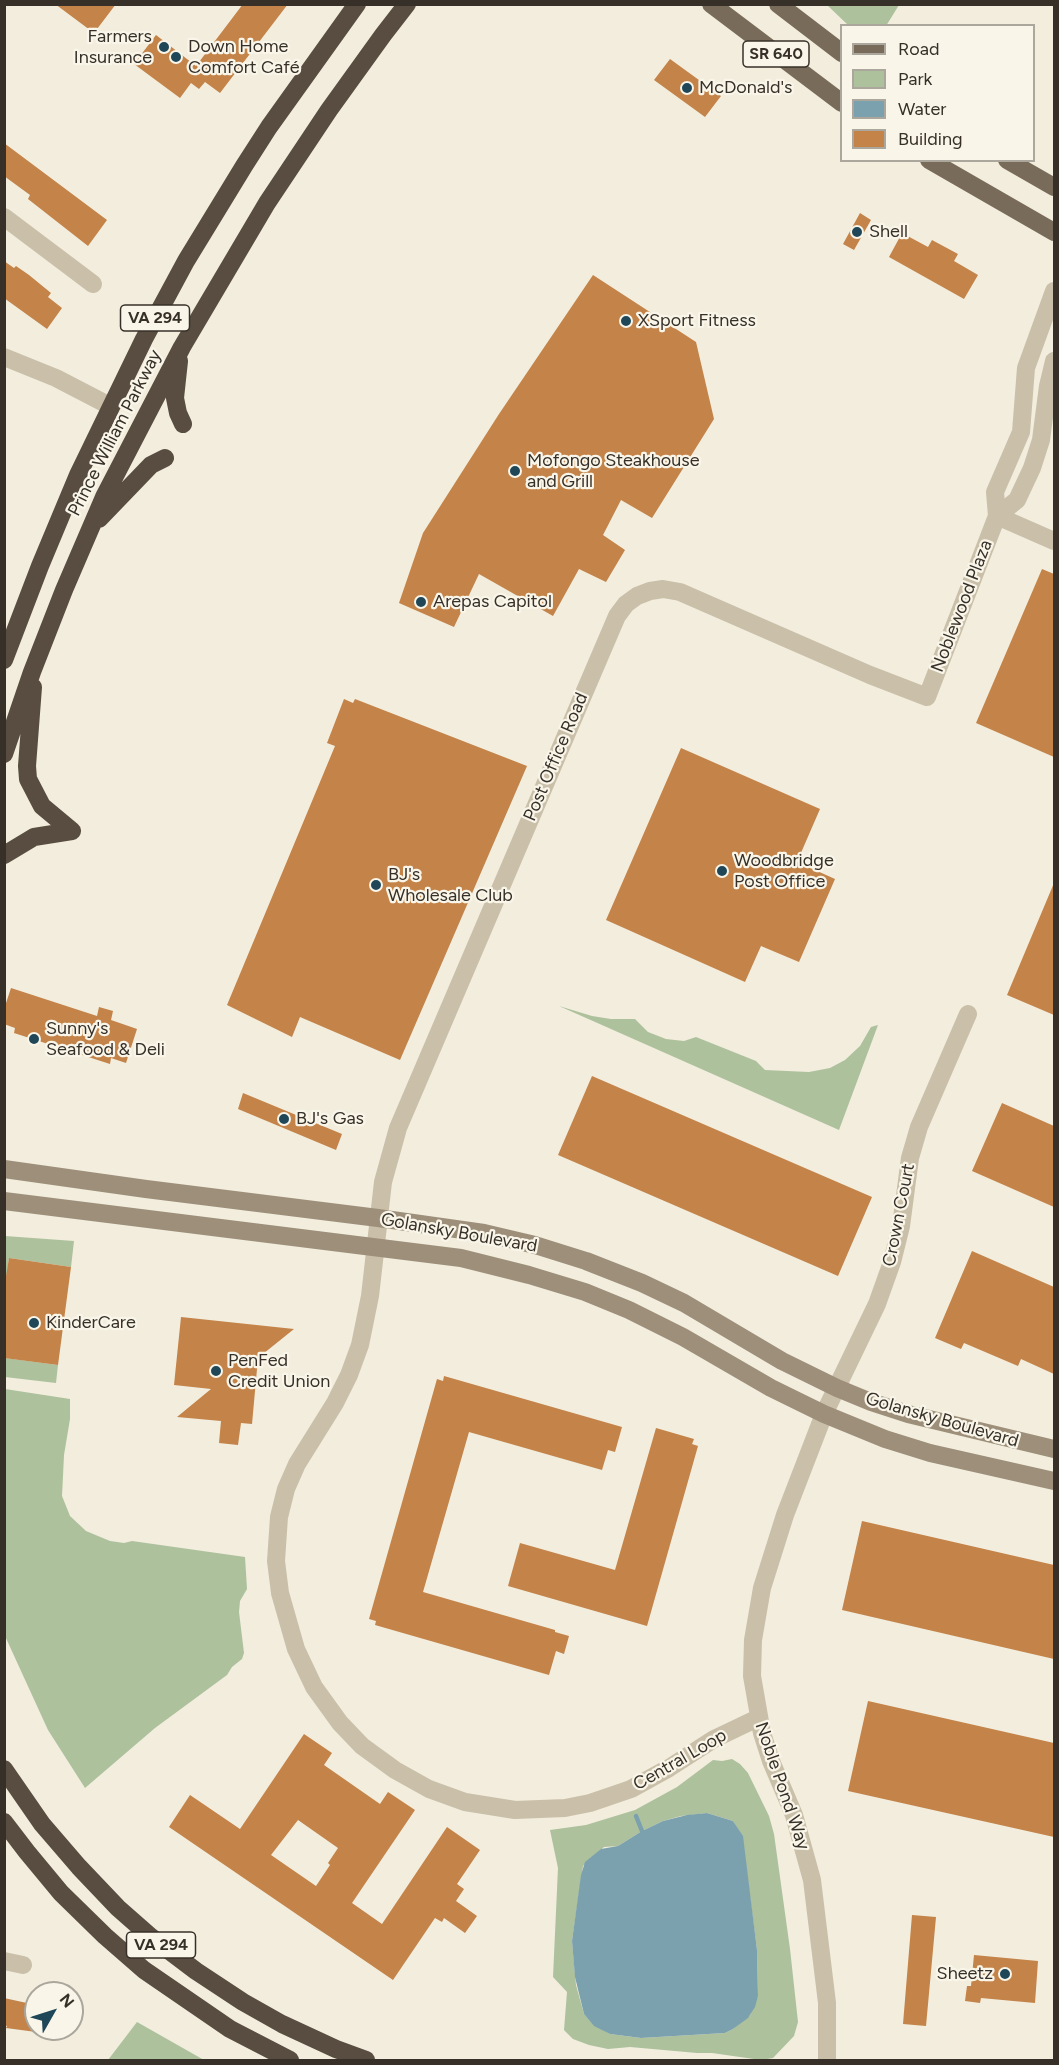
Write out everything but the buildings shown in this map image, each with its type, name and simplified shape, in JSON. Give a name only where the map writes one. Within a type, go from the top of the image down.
[{"type":"highway","name":"Prince William Parkway","points":[[4,660],[57,525],[110,406],[181,271],[244,166],[357,4]]},
{"type":"highway","name":"Prince William Parkway","points":[[4,754],[34,668],[90,529],[115,474],[182,347],[267,203],[329,110],[408,4]]},
{"type":"highway","points":[[182,347],[175,399],[183,424]]},
{"type":"highway","points":[[90,529],[147,469],[165,458]]},
{"type":"highway","points":[[4,855],[33,837],[72,831],[42,806],[28,779],[34,668]]},
{"type":"highway","name":"VA 294","points":[[4,1769],[42,1824],[79,1867],[118,1908],[151,1938],[243,2002],[282,2024],[366,2061]]},
{"type":"highway","name":"VA 294","points":[[4,1822],[61,1893],[144,1970],[185,2000],[290,2061]]},
{"type":"main road","name":"SR 640","points":[[711,4],[840,101]]},
{"type":"main road","name":"SR 640","points":[[778,4],[840,51]]},
{"type":"main road","points":[[932,162],[1054,232]]},
{"type":"main road","points":[[1010,162],[1054,187]]},
{"type":"street","points":[[4,217],[93,284]]},
{"type":"street","name":"Noblewood Plaza","points":[[927,697],[997,516],[995,492],[1021,432],[1026,368],[1054,291]]},
{"type":"street","points":[[4,357],[56,378],[110,406]]},
{"type":"street","name":"Noblewood Plaza","points":[[997,516],[1017,500],[1032,468],[1041,440],[1048,386],[1054,361]]},
{"type":"street","name":"Noblewood Plaza","points":[[997,516],[1054,541]]},
{"type":"street","name":"Post Office Road","points":[[378,1218],[382,1182],[398,1128],[617,616],[626,604],[650,591],[663,589],[680,592],[880,680],[927,697]]},
{"type":"street","name":"Crown Court","points":[[824,1414],[877,1304],[892,1262],[901,1226],[910,1158],[919,1127],[968,1014]]},
{"type":"street","name":"Golansky Boulevard","points":[[4,1169],[483,1233],[535,1245],[635,1280],[684,1303],[782,1361],[837,1388],[908,1414],[1054,1449]]},
{"type":"street","name":"Golansky Boulevard","points":[[4,1201],[461,1258],[529,1275],[585,1292],[628,1310],[683,1337],[771,1388],[824,1414],[885,1439],[930,1453],[1054,1481]]},
{"type":"street","name":"Central Loop","points":[[378,1218],[369,1304],[360,1345],[335,1403],[297,1464],[286,1489],[279,1516],[276,1546],[280,1593],[296,1649],[314,1687],[340,1722],[362,1746],[379,1760],[429,1789],[475,1804],[515,1810],[533,1810],[565,1808],[590,1803],[631,1789],[669,1768],[714,1738],[758,1718]]},
{"type":"street","name":"Noble Pond Way","points":[[824,1414],[785,1515],[757,1608],[752,1676],[758,1718],[771,1761],[794,1815],[812,1880],[827,2003],[827,2061]]},
{"type":"street","points":[[4,1961],[23,1965]]},
{"type":"green space","points":[[827,5],[899,5],[887,24],[847,24]]},
{"type":"green space","points":[[559,1006],[592,1016],[635,1019],[648,1032],[666,1039],[684,1041],[696,1037],[756,1061],[765,1070],[809,1072],[830,1068],[845,1060],[860,1046],[871,1027],[878,1025],[839,1130]]},
{"type":"green space","points":[[5,1236],[74,1241],[71,1267],[9,1258],[5,1288]]},
{"type":"green space","points":[[5,1358],[58,1365],[56,1383],[5,1377]]},
{"type":"green space","points":[[5,1389],[70,1399],[62,1496],[70,1516],[86,1531],[110,1541],[124,1543],[132,1541],[245,1557],[247,1589],[240,1601],[239,1612],[244,1653],[242,1659],[232,1667],[227,1675],[155,1728],[85,1788],[48,1730],[5,1636]]},
{"type":"green space","points":[[732,1759],[748,1773],[769,1816],[774,1834],[798,2022],[794,2036],[773,2058],[761,2060],[712,2053],[630,2047],[608,2049],[573,2039],[564,2030],[567,1992],[553,1977],[558,1868],[550,1830],[586,1825],[635,1810],[677,1787],[713,1760]],"holes":[[[707,1813],[733,1821],[742,1836],[757,1950],[758,1996],[750,2015],[725,2033],[641,2038],[610,2034],[592,2023],[584,2014],[576,1985],[572,1941],[583,1866],[604,1847],[618,1846],[663,1821]]]},
{"type":"green space","points":[[137,2022],[204,2060],[108,2060]]},
{"type":"water","points":[[707,1813],[733,1821],[743,1836],[757,1950],[758,1996],[755,2007],[748,2018],[725,2033],[641,2038],[610,2034],[594,2026],[584,2014],[575,1977],[572,1941],[581,1875],[585,1862],[601,1849],[618,1846],[663,1821]]},
{"type":"waterway","points":[[636,1816],[642,1831]]},
{"type":"place","name":"Farmers Insurance","points":[[164,47]]},
{"type":"place","name":"Down Home Comfort Café","points":[[176,57]]},
{"type":"place","name":"McDonald's","points":[[687,88]]},
{"type":"place","name":"Shell","points":[[857,232]]},
{"type":"place","name":"XSport Fitness","points":[[626,321]]},
{"type":"place","name":"Mofongo Steakhouse and Grill","points":[[515,471]]},
{"type":"place","name":"Arepas Capitol","points":[[421,602]]},
{"type":"place","name":"Woodbridge Post Office","points":[[722,871]]},
{"type":"place","name":"BJ's Wholesale Club","points":[[376,885]]},
{"type":"place","name":"Sunny's Seafood & Deli","points":[[34,1039]]},
{"type":"place","name":"BJ's Gas","points":[[284,1119]]},
{"type":"place","name":"KinderCare","points":[[34,1323]]},
{"type":"place","name":"PenFed Credit Union","points":[[216,1371]]},
{"type":"place","name":"Sheetz","points":[[1005,1974]]}]
